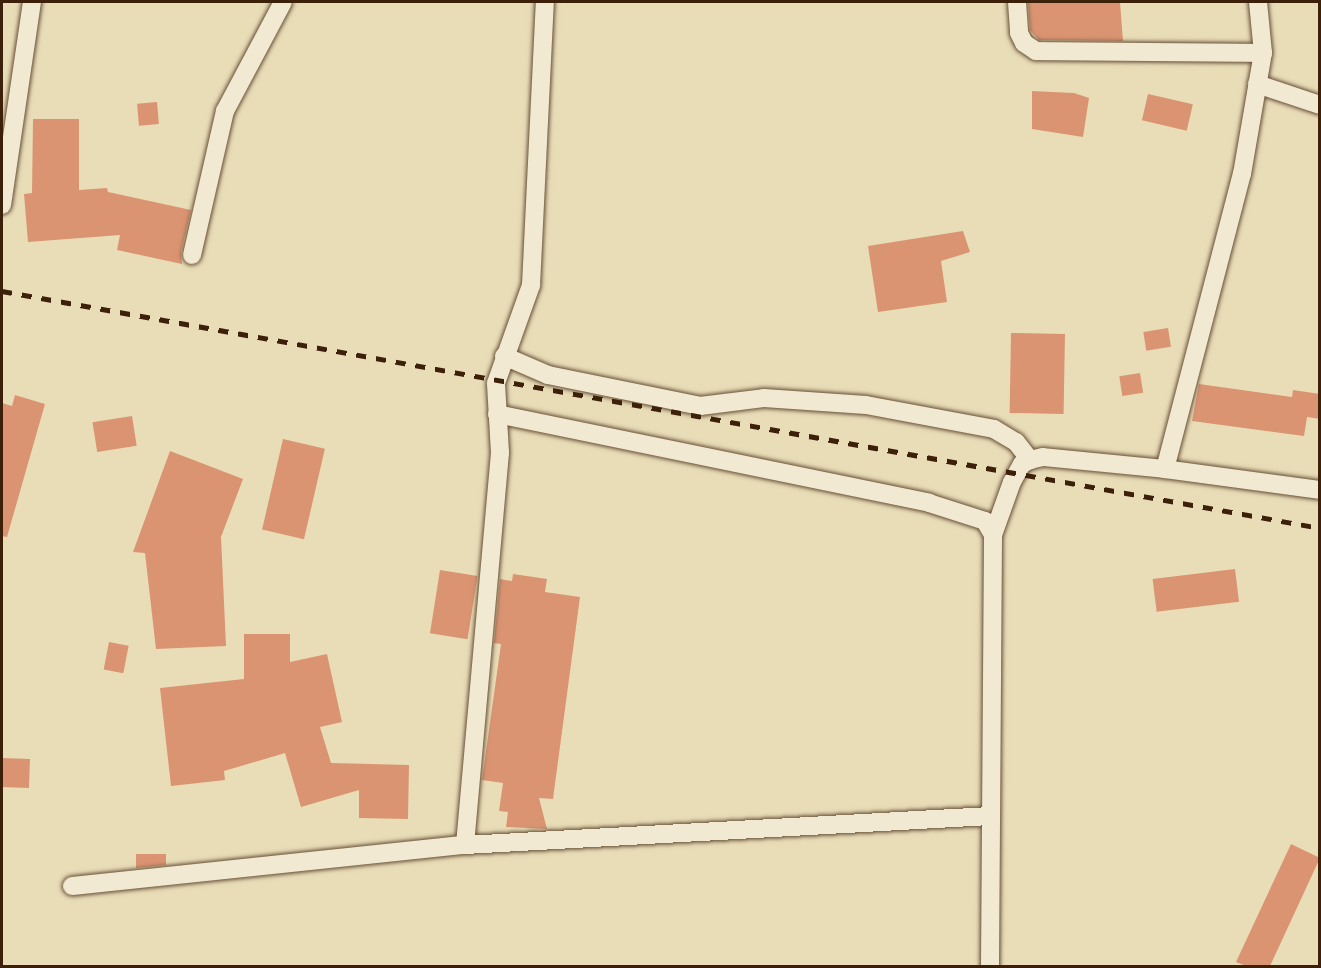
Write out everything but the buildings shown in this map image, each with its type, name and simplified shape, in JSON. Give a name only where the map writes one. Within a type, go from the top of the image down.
[{"type":"street","points":[[2,204],[32,2]]},
{"type":"street","points":[[192,255],[225,111],[283,2]]},
{"type":"street","points":[[465,845],[500,453],[496,383],[531,285],[545,2]]},
{"type":"street","points":[[1017,2],[1019,33],[1024,43],[1036,51],[1263,53]]},
{"type":"street","points":[[1165,469],[1242,174],[1263,53],[1258,2]]},
{"type":"street","points":[[1257,84],[1320,105]]},
{"type":"street","points":[[504,356],[548,375],[700,406],[764,398],[866,405],[994,429],[1016,442],[1030,459]]},
{"type":"street","points":[[497,414],[929,503],[985,521],[993,535]]},
{"type":"street","points":[[990,966],[993,535],[1012,482],[1022,464],[1030,459],[1043,457],[1165,469],[1320,490]]},
{"type":"street","points":[[72,886],[465,845],[990,816]]},
{"type":"railway","points":[[2,291],[1320,528]]}]
